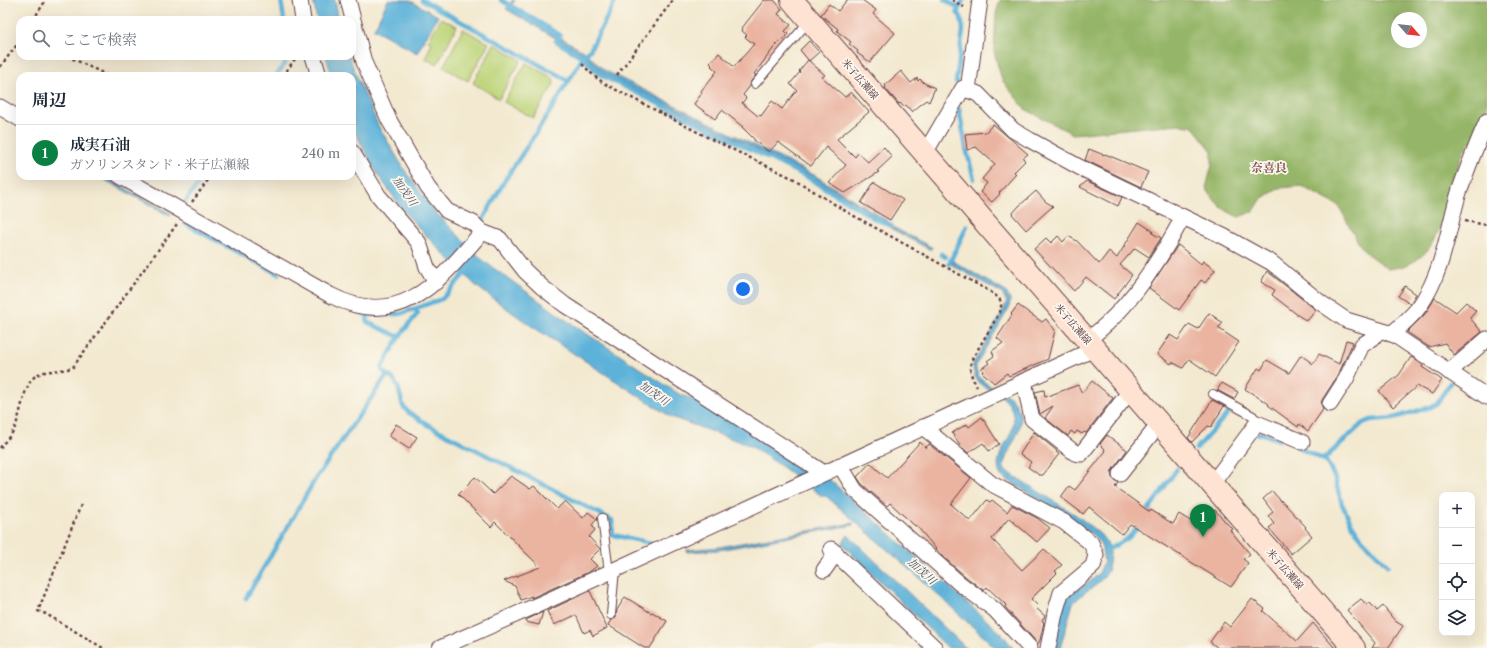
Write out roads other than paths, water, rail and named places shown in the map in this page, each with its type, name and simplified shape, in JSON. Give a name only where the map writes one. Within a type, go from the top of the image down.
[{"type":"main road","name":"米子広瀬線","points":[[792,0],[1354,648]]},
{"type":"street","points":[[300,0],[302,16]]},
{"type":"street","points":[[348,0],[352,16]]},
{"type":"street","points":[[968,90],[980,0]]},
{"type":"street","points":[[356,31],[364,62],[389,120],[424,182],[447,211],[473,223],[482,232],[500,239],[525,271],[565,306],[824,472]]},
{"type":"street","points":[[314,60],[318,72]]},
{"type":"street","points":[[924,153],[963,88],[978,94],[1013,130],[1061,158],[1225,237],[1272,263],[1321,303],[1346,320],[1385,332],[1487,396]]},
{"type":"street","points":[[0,108],[16,117]]},
{"type":"street","points":[[1330,404],[1346,379],[1362,345],[1411,317],[1421,305],[1431,288],[1440,264],[1460,189],[1487,121]]},
{"type":"street","points":[[356,159],[378,195],[419,243],[428,267],[436,282]]},
{"type":"street","points":[[127,180],[342,301],[358,306],[379,307],[396,305],[425,291],[444,275],[482,232]]},
{"type":"street","points":[[440,648],[612,571],[824,472],[1024,382],[1090,345],[1158,260],[1183,217]]},
{"type":"street","points":[[1449,372],[1487,339]]},
{"type":"street","points":[[1024,382],[1032,419],[1075,454],[1081,454],[1130,391]]},
{"type":"street","points":[[1212,484],[1257,423],[1302,442]]},
{"type":"street","points":[[1120,474],[1159,424]]},
{"type":"street","points":[[923,427],[992,484],[1064,522],[1092,543],[1096,555],[1093,566],[1061,593],[1055,613],[1048,648]]},
{"type":"street","points":[[840,466],[855,490],[959,582],[995,610],[1030,648]]},
{"type":"street","points":[[824,570],[834,551],[935,648]]},
{"type":"lane","points":[[755,84],[810,21]]},
{"type":"lane","points":[[1213,394],[1253,416],[1257,423]]},
{"type":"lane","points":[[602,518],[612,571],[611,615]]},
{"type":"water","points":[[313,0],[335,0],[338,16],[316,16]]},
{"type":"water","points":[[388,0],[409,0],[438,16],[417,53],[374,29]]},
{"type":"water","points":[[513,0],[515,0],[510,7],[585,52],[604,70],[814,175],[892,224],[893,227],[933,248],[931,250],[892,229],[860,206],[811,176],[603,73],[583,54],[506,9]]},
{"type":"water","points":[[327,60],[351,60],[355,72],[331,72]]},
{"type":"water","name":"加茂川","points":[[356,74],[379,127],[406,172],[434,211],[485,262],[569,322],[679,394],[722,411],[831,481],[1003,635],[1013,648],[996,648],[826,496],[822,496],[749,445],[671,417],[524,321],[476,286],[432,242],[402,209],[375,170],[356,134]]},
{"type":"water","points":[[105,180],[110,180],[172,214],[170,216]]},
{"type":"water","points":[[953,261],[1006,292],[1010,300],[1009,308],[976,365],[976,371],[979,377],[1012,399],[1020,413],[1020,427],[1004,462],[1003,469],[1079,517],[1101,535],[1109,546],[1110,554],[1108,571],[1095,586],[1085,592],[1073,603],[1060,648],[1052,648],[1063,602],[1071,594],[1092,580],[1099,573],[1104,562],[1102,548],[1100,543],[1093,535],[1073,520],[1001,476],[998,468],[999,460],[1014,423],[1011,407],[1004,398],[981,384],[974,373],[973,364],[1007,302],[1002,293],[952,265]]},
{"type":"water","points":[[853,523],[853,525],[719,550],[687,552],[687,550],[719,547]]},
{"type":"water","points":[[848,535],[966,648],[948,648],[842,544]]},
{"type":"waterway","points":[[281,0],[283,16]]},
{"type":"waterway","points":[[422,0],[569,81]]},
{"type":"waterway","points":[[501,0],[560,35],[556,41],[581,56],[601,75],[809,178],[877,220],[891,225]]},
{"type":"waterway","points":[[480,225],[505,180],[551,110],[583,57],[590,50],[616,0]]},
{"type":"waterway","points":[[945,0],[959,8]]},
{"type":"waterway","points":[[956,82],[963,30],[961,17],[957,12],[963,0]]},
{"type":"waterway","points":[[279,72],[286,62]]},
{"type":"waterway","points":[[959,109],[966,148],[974,179]]},
{"type":"waterway","points":[[185,202],[201,180]]},
{"type":"waterway","points":[[186,224],[278,274]]},
{"type":"waterway","points":[[949,264],[967,226]]},
{"type":"waterway","points":[[941,254],[945,257]]},
{"type":"waterway","points":[[358,312],[368,315],[400,314],[442,299],[467,271]]},
{"type":"waterway","points":[[414,309],[418,313],[399,337],[382,367],[382,370],[394,380],[398,387],[403,406],[408,412],[430,426],[612,520],[613,535],[656,544]]},
{"type":"waterway","points":[[368,315],[367,322],[399,337]]},
{"type":"waterway","points":[[246,598],[316,478],[387,375]]},
{"type":"waterway","points":[[1324,459],[1363,423],[1371,420],[1394,418],[1430,407],[1437,403],[1450,383]]},
{"type":"waterway","points":[[1196,449],[1232,409],[1241,413]]},
{"type":"waterway","points":[[1258,434],[1261,433],[1279,440]]},
{"type":"waterway","points":[[1297,447],[1326,461],[1334,476],[1342,504],[1351,523],[1361,538],[1388,566]]},
{"type":"waterway","points":[[1145,515],[1177,469]]},
{"type":"waterway","points":[[1107,550],[1130,536],[1140,523]]},
{"type":"place","name":"成実石油","points":[[1203,537]]},
{"type":"district","name":"奈喜良","points":[[1269,167]]}]
